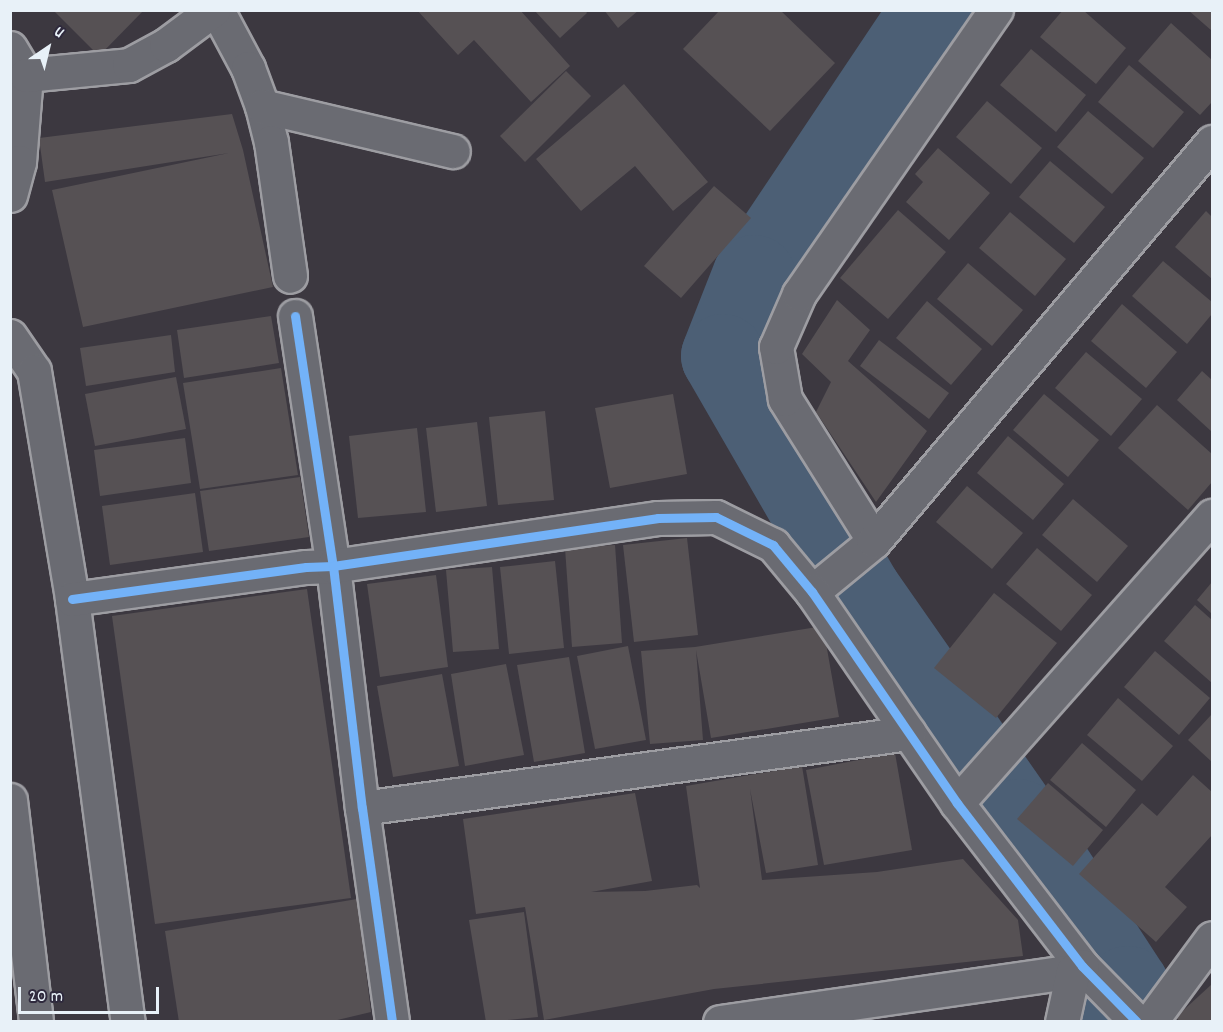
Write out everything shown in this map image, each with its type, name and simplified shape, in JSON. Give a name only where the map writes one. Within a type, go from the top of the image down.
[{"type":"street","points":[[10,195],[19,162],[18,61],[129,65],[166,45],[215,10],[248,68],[262,106],[271,141],[290,276]]},
{"type":"street","points":[[864,549],[786,399],[776,347],[799,294],[996,10]]},
{"type":"street","points":[[262,106],[453,151]]},
{"type":"street","points":[[818,587],[864,549],[1212,142]]},
{"type":"street","points":[[295,316],[333,566],[362,808],[392,1022]]},
{"type":"street","points":[[10,336],[34,371],[72,599],[129,1022]]},
{"type":"street","points":[[964,795],[994,764],[1212,516]]},
{"type":"street","points":[[72,599],[306,567],[333,566],[658,518],[716,517],[772,545],[818,587],[909,733],[964,795],[1085,975],[1139,1019],[1212,938]]},
{"type":"street","points":[[362,808],[909,733]]},
{"type":"street","points":[[10,800],[36,1022]]},
{"type":"street","points":[[720,1022],[1085,975]]},
{"type":"street","points":[[1062,1022],[1085,975]]},
{"type":"building","points":[[53,10],[144,10],[99,56]]},
{"type":"building","points":[[417,10],[520,10],[570,66],[531,102],[474,40],[458,55]]},
{"type":"building","points":[[534,10],[585,10],[587,13],[560,38]]},
{"type":"building","points":[[604,10],[639,10],[618,28]]},
{"type":"building","points":[[720,10],[780,10],[835,63],[770,131],[683,49]]},
{"type":"building","points":[[1063,10],[1083,10],[1126,48],[1096,84],[1040,37]]},
{"type":"building","points":[[1188,10],[1212,10],[1212,31]]},
{"type":"building","points":[[1171,23],[1212,60],[1212,102],[1200,115],[1138,61]]},
{"type":"building","points":[[1031,49],[1086,95],[1056,132],[1000,85]]},
{"type":"building","points":[[1129,65],[1184,112],[1153,148],[1098,102]]},
{"type":"building","points":[[566,71],[591,96],[525,162],[500,136]]},
{"type":"building","points":[[624,84],[708,182],[673,211],[635,166],[581,211],[536,159]]},
{"type":"building","points":[[987,101],[1042,148],[1011,184],[956,137]]},
{"type":"building","points":[[1088,111],[1144,158],[1112,194],[1057,147]]},
{"type":"building","points":[[232,114],[243,150],[273,287],[83,327],[52,190],[229,153],[45,182],[39,138]]},
{"type":"building","points":[[938,148],[990,193],[949,240],[906,202],[923,182],[915,174]]},
{"type":"building","points":[[1050,161],[1105,207],[1074,243],[1019,197]]},
{"type":"building","points":[[714,186],[751,218],[681,298],[644,266]]},
{"type":"building","points":[[898,210],[946,252],[888,319],[840,278]]},
{"type":"building","points":[[1206,211],[1212,217],[1212,279],[1175,247]]},
{"type":"building","points":[[1010,212],[1066,259],[1035,296],[979,248]]},
{"type":"building","points":[[1163,261],[1212,302],[1212,314],[1187,344],[1132,296]]},
{"type":"building","points":[[968,263],[1023,310],[992,346],[937,299]]},
{"type":"building","points":[[837,300],[870,330],[848,361],[927,431],[876,502],[816,412],[831,382],[802,354]]},
{"type":"building","points":[[927,301],[982,349],[951,385],[896,338]]},
{"type":"building","points":[[1122,304],[1177,352],[1146,388],[1091,341]]},
{"type":"building","points":[[271,316],[279,363],[184,378],[177,330]]},
{"type":"building","points":[[171,335],[175,372],[86,386],[80,348]]},
{"type":"building","points":[[879,340],[949,393],[929,419],[860,366]]},
{"type":"building","points":[[1086,352],[1142,399],[1111,436],[1055,388]]},
{"type":"building","points":[[281,368],[298,475],[200,489],[183,383]]},
{"type":"building","points":[[1202,371],[1212,380],[1212,432],[1177,400]]},
{"type":"building","points":[[176,377],[186,429],[95,446],[85,394]]},
{"type":"building","points":[[673,394],[687,474],[610,488],[595,408]]},
{"type":"building","points":[[1044,394],[1099,440],[1068,477],[1013,430]]},
{"type":"building","points":[[1157,405],[1212,454],[1212,482],[1188,510],[1118,448]]},
{"type":"building","points":[[545,411],[554,500],[498,505],[489,417]]},
{"type":"building","points":[[477,422],[487,506],[436,512],[426,428]]},
{"type":"building","points":[[417,428],[426,512],[358,518],[349,436]]},
{"type":"building","points":[[1008,436],[1064,484],[1033,520],[977,473]]},
{"type":"building","points":[[185,438],[191,483],[100,496],[94,450]]},
{"type":"building","points":[[300,477],[309,537],[209,551],[200,491]]},
{"type":"building","points":[[967,486],[1023,533],[992,569],[936,522]]},
{"type":"building","points":[[195,493],[203,552],[110,565],[102,506]]},
{"type":"building","points":[[1073,499],[1128,546],[1097,582],[1042,535]]},
{"type":"building","points":[[687,538],[698,635],[634,642],[623,545]]},
{"type":"building","points":[[615,545],[622,643],[572,647],[565,548]]},
{"type":"building","points":[[1037,548],[1092,595],[1061,631],[1006,584]]},
{"type":"building","points":[[555,561],[564,648],[509,654],[500,567]]},
{"type":"building","points":[[492,567],[499,649],[453,652],[446,570]]},
{"type":"building","points":[[436,575],[448,667],[380,677],[367,584]]},
{"type":"building","points":[[1212,582],[1212,614],[1197,600]]},
{"type":"building","points":[[307,589],[351,898],[155,924],[112,616]]},
{"type":"building","points":[[994,593],[1057,643],[996,718],[934,668]]},
{"type":"building","points":[[1195,605],[1212,620],[1212,683],[1164,641]]},
{"type":"building","points":[[823,626],[839,717],[711,738],[696,650],[703,740],[650,744],[641,651],[695,647]]},
{"type":"building","points":[[628,646],[646,740],[595,749],[577,656]]},
{"type":"building","points":[[1155,651],[1210,698],[1179,735],[1124,687]]},
{"type":"building","points":[[569,657],[585,753],[534,762],[517,665]]},
{"type":"building","points":[[506,664],[524,755],[465,766],[451,674]]},
{"type":"building","points":[[442,674],[459,766],[393,777],[377,686]]},
{"type":"building","points":[[1118,698],[1173,746],[1142,781],[1087,735]]},
{"type":"building","points":[[1212,714],[1212,762],[1188,740]]},
{"type":"building","points":[[1082,743],[1136,790],[1106,827],[1050,780]]},
{"type":"building","points":[[895,753],[912,850],[824,865],[806,770]]},
{"type":"building","points":[[802,766],[818,865],[766,873],[750,789],[762,880],[877,872],[963,859],[1018,920],[1023,956],[714,989],[544,1020],[525,907],[476,914],[463,819],[635,793],[652,881],[591,892],[645,891],[697,885],[700,888],[686,786]]},
{"type":"building","points":[[1193,775],[1212,792],[1212,835],[1165,887],[1187,907],[1156,942],[1079,874],[1142,803],[1157,816]]},
{"type":"building","points":[[1048,783],[1103,830],[1073,866],[1017,819]]},
{"type":"building","points":[[357,899],[371,1012],[329,1022],[179,1022],[165,931]]},
{"type":"building","points":[[524,912],[538,1017],[486,1022],[469,920]]},
{"type":"building","points":[[1212,984],[1212,1022],[1180,1022],[1176,1017]]},
{"type":"waterway","points":[[933,10],[754,277],[723,356],[860,593],[1019,821],[1128,988],[1107,1022]]},
{"type":"cycle path","points":[[295,316],[333,566],[362,808],[392,1022]]},
{"type":"cycle path","points":[[72,599],[306,567],[333,566],[658,518],[716,517],[773,545],[812,592],[957,803],[1082,966],[1137,1022]]}]
